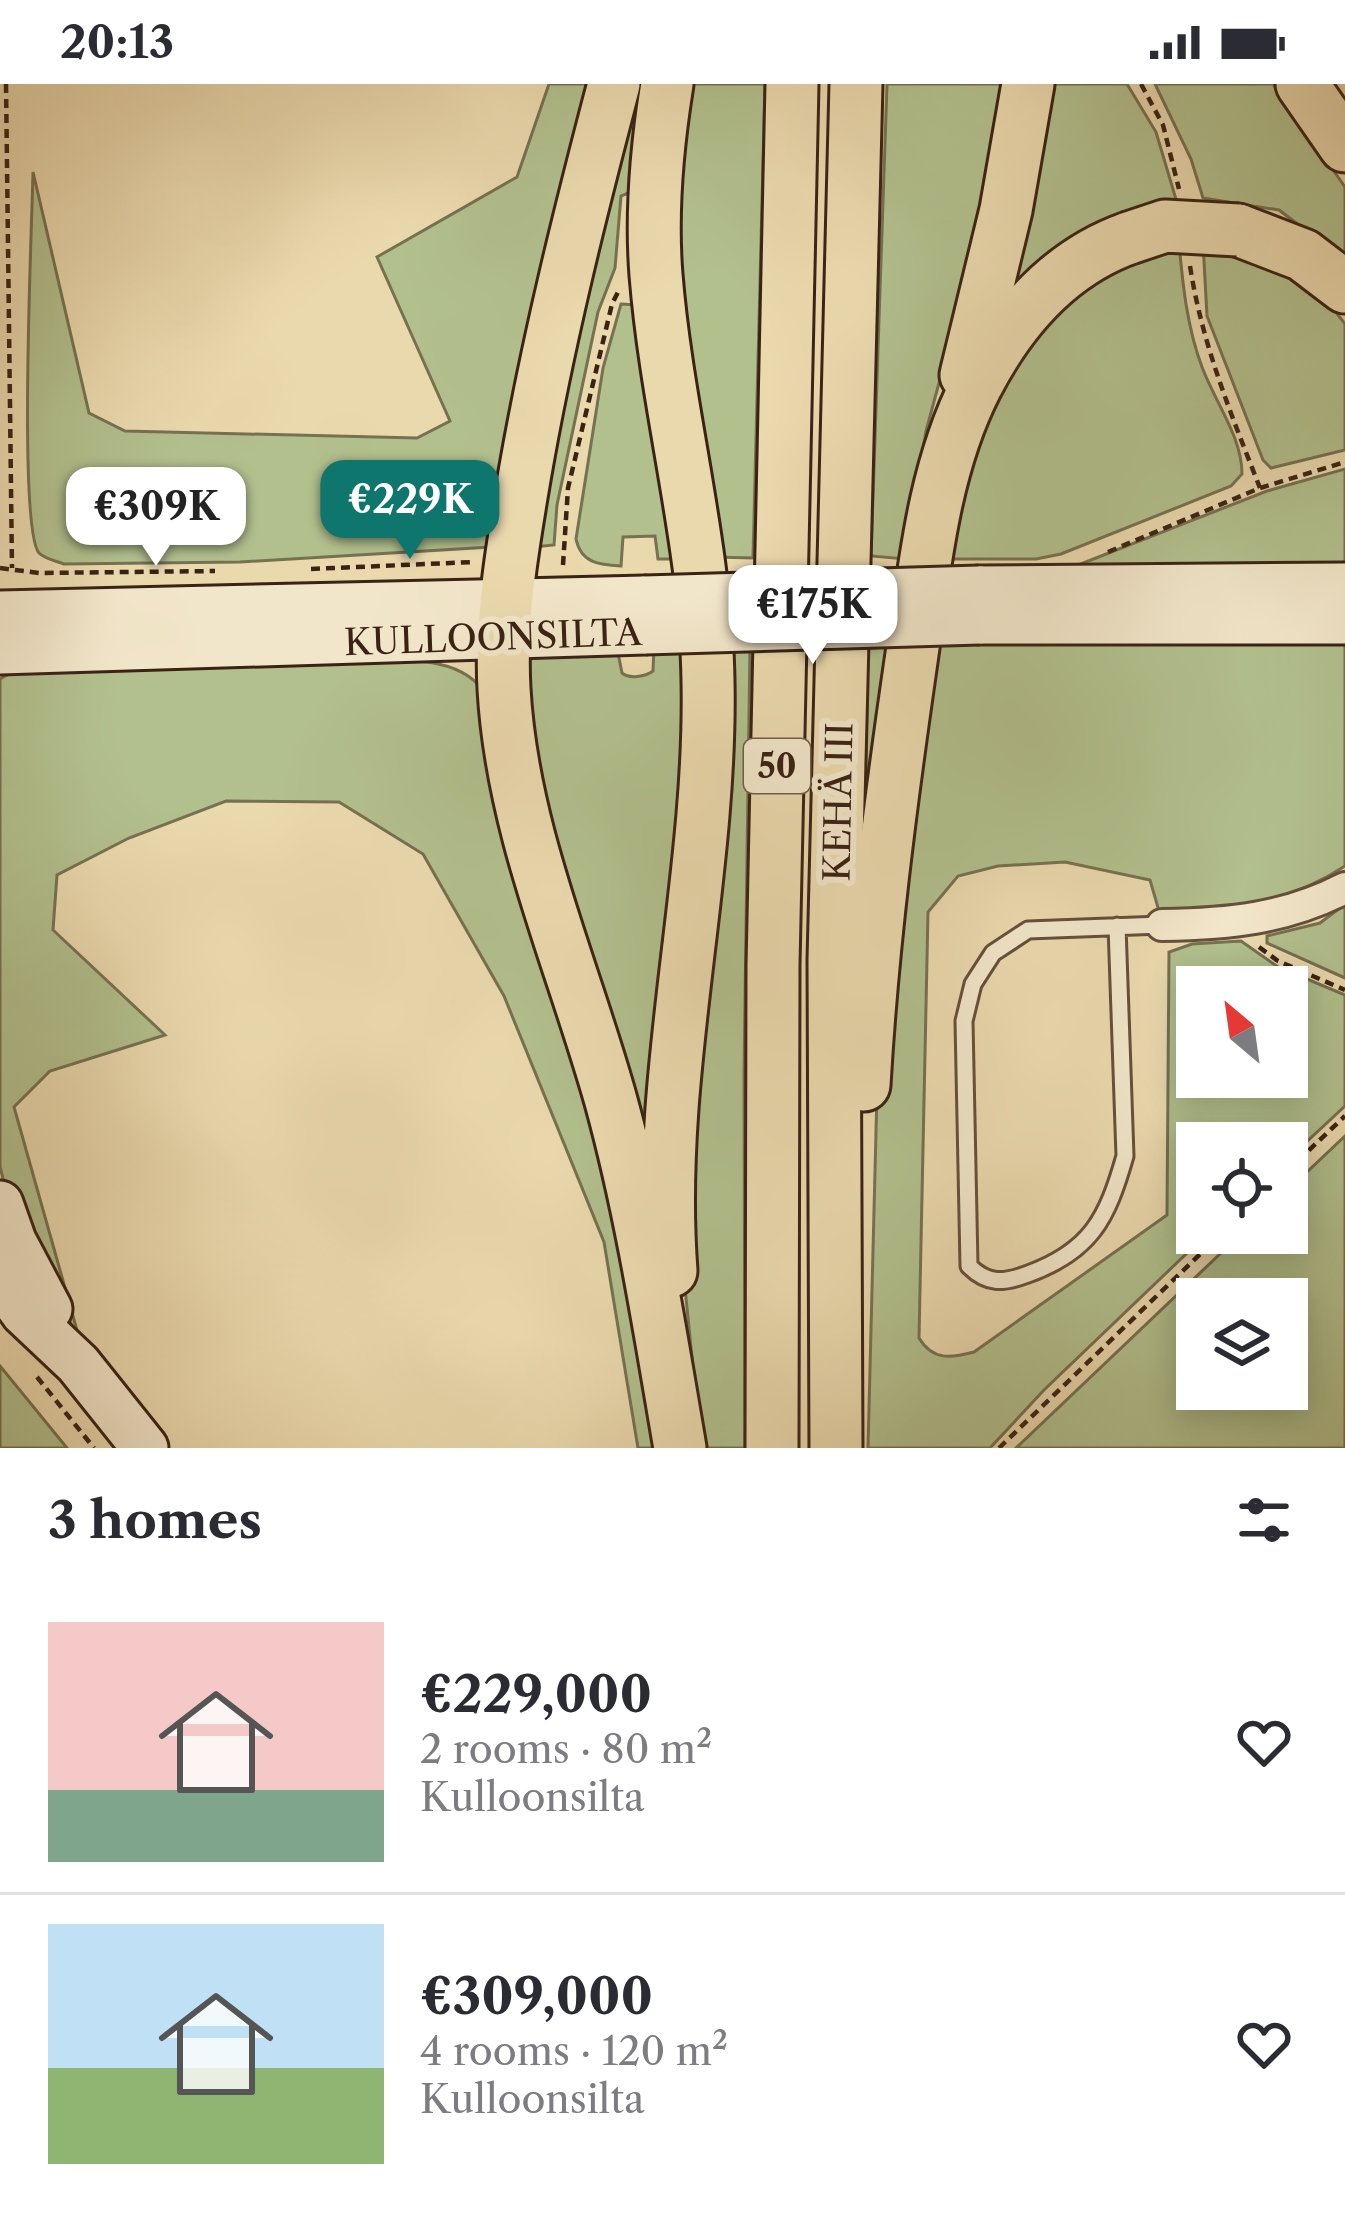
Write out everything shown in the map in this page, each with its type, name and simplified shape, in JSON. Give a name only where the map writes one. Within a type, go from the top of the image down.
[{"type":"highway","points":[[614,84],[565,270],[539,394],[506,619],[504,689],[519,795],[611,1102],[682,1448]]},
{"type":"highway","points":[[667,84],[656,194],[656,275],[692,506],[709,678],[707,793],[673,1093],[670,1256],[682,1448]]},
{"type":"highway","name":"KEHÄ III","points":[[772,1448],[773,942],[793,84]]},
{"type":"highway","name":"KEHÄ III","points":[[836,1448],[835,938],[856,84]]},
{"type":"highway","points":[[833,1304],[856,1223],[866,1053],[889,817],[923,577],[945,463],[1006,210],[1028,84]]},
{"type":"highway","points":[[1302,84],[1345,146]]},
{"type":"highway","points":[[945,463],[976,386],[1028,308],[1065,270],[1098,249],[1165,226],[1238,230],[1303,255],[1345,287]]},
{"type":"main road","name":"KULLOONSILTA","points":[[0,651],[506,619],[979,605],[1345,586]]},
{"type":"main road","name":"KULLOONSILTA","points":[[979,605],[1345,621]]},
{"type":"main road","name":"KULLOONSILTA","points":[[0,614],[506,619]]},
{"type":"main road","points":[[0,1204],[78,1364]]},
{"type":"main road","points":[[0,1280],[24,1313],[78,1364],[145,1448]]},
{"type":"street","points":[[1162,925],[1229,924],[1310,906],[1345,888]]},
{"type":"lane","points":[[1117,926],[1125,1156],[1115,1193],[1094,1232],[1063,1261],[1006,1282],[982,1279],[968,1266],[964,1022],[973,984],[992,953],[1028,930],[1117,926],[1162,925]]},
{"type":"path","points":[[0,568],[12,568],[6,84]]},
{"type":"path","points":[[1141,84],[1163,124],[1179,189]]},
{"type":"path","points":[[1189,260],[1197,314],[1212,365],[1260,488]]},
{"type":"path","points":[[563,566],[568,488],[612,304],[628,284]]},
{"type":"path","points":[[1107,552],[1260,488],[1345,462]]},
{"type":"path","points":[[1229,924],[1277,961],[1345,990]]},
{"type":"path","points":[[1308,1151],[1345,1116]]},
{"type":"path","points":[[999,1448],[1200,1254]]},
{"type":"path","points":[[28,1366],[94,1448]]},
{"type":"green space","points":[[549,84],[597,84],[491,547],[240,562],[64,564],[39,553],[29,490],[28,435],[33,172],[89,413],[125,431],[417,438],[450,421],[377,257],[517,177]]},
{"type":"green space","points":[[632,84],[647,84],[633,191],[621,196],[615,268],[598,312],[557,505],[554,545],[533,547],[548,458]]},
{"type":"green space","points":[[680,84],[765,84],[753,558],[713,557],[671,223]]},
{"type":"green space","points":[[887,84],[1009,84],[985,213],[926,431],[905,559],[871,556]]},
{"type":"green space","points":[[1051,84],[1127,84],[1156,132],[1178,206],[1007,307]]},
{"type":"green space","points":[[1155,84],[1273,84],[1345,187],[1345,270],[1279,210],[1203,198],[1191,159]]},
{"type":"green space","points":[[1203,243],[1264,257],[1329,303],[1345,324],[1345,450],[1271,468],[1263,460],[1207,316]]},
{"type":"green space","points":[[1179,244],[1193,337],[1207,380],[1233,433],[1242,474],[1231,486],[1061,554],[1036,559],[942,559],[975,448],[1009,365],[1094,269]]},
{"type":"green space","points":[[621,304],[636,305],[679,559],[658,559],[655,536],[623,537],[621,566],[592,561],[576,539],[603,368]]},
{"type":"green space","points":[[1345,469],[1345,565],[1045,578],[1267,491]]},
{"type":"green space","points":[[1345,631],[1345,866],[1279,897],[1209,909],[1159,911],[1150,880],[1065,862],[998,866],[958,876],[928,912],[919,1338],[930,1351],[943,1356],[974,1352],[1167,1215],[1169,952],[1192,944],[1241,941],[1277,966],[1176,966],[1176,1098],[1308,1098],[1308,980],[1345,995],[1345,1106],[1308,1140],[1308,1122],[1176,1122],[1176,1254],[1186,1254],[990,1448],[868,1448],[878,1053],[927,640]]},
{"type":"green space","points":[[896,643],[864,868],[868,644]]},
{"type":"green space","points":[[718,645],[750,646],[745,1448],[701,1448],[684,1278]]},
{"type":"green space","points":[[654,647],[687,650],[689,763],[651,1190],[550,861],[525,666],[530,657],[617,648],[622,673],[637,677],[653,671]]},
{"type":"green space","points":[[108,661],[435,663],[453,668],[482,689],[595,1100],[657,1448],[638,1448],[604,1242],[504,996],[423,854],[339,802],[226,801],[129,838],[57,875],[53,930],[165,1035],[50,1071],[14,1107],[80,1341],[12,1213],[0,1167],[0,679],[23,670]]},
{"type":"green space","points":[[1345,904],[1345,978],[1267,943],[1267,936],[1320,923]]},
{"type":"green space","points":[[1345,1136],[1345,1448],[1016,1448],[1176,1296],[1176,1410],[1308,1410],[1308,1278],[1195,1278],[1220,1254],[1308,1254],[1308,1171]]},
{"type":"green space","points":[[0,1366],[67,1448],[0,1448]]}]
